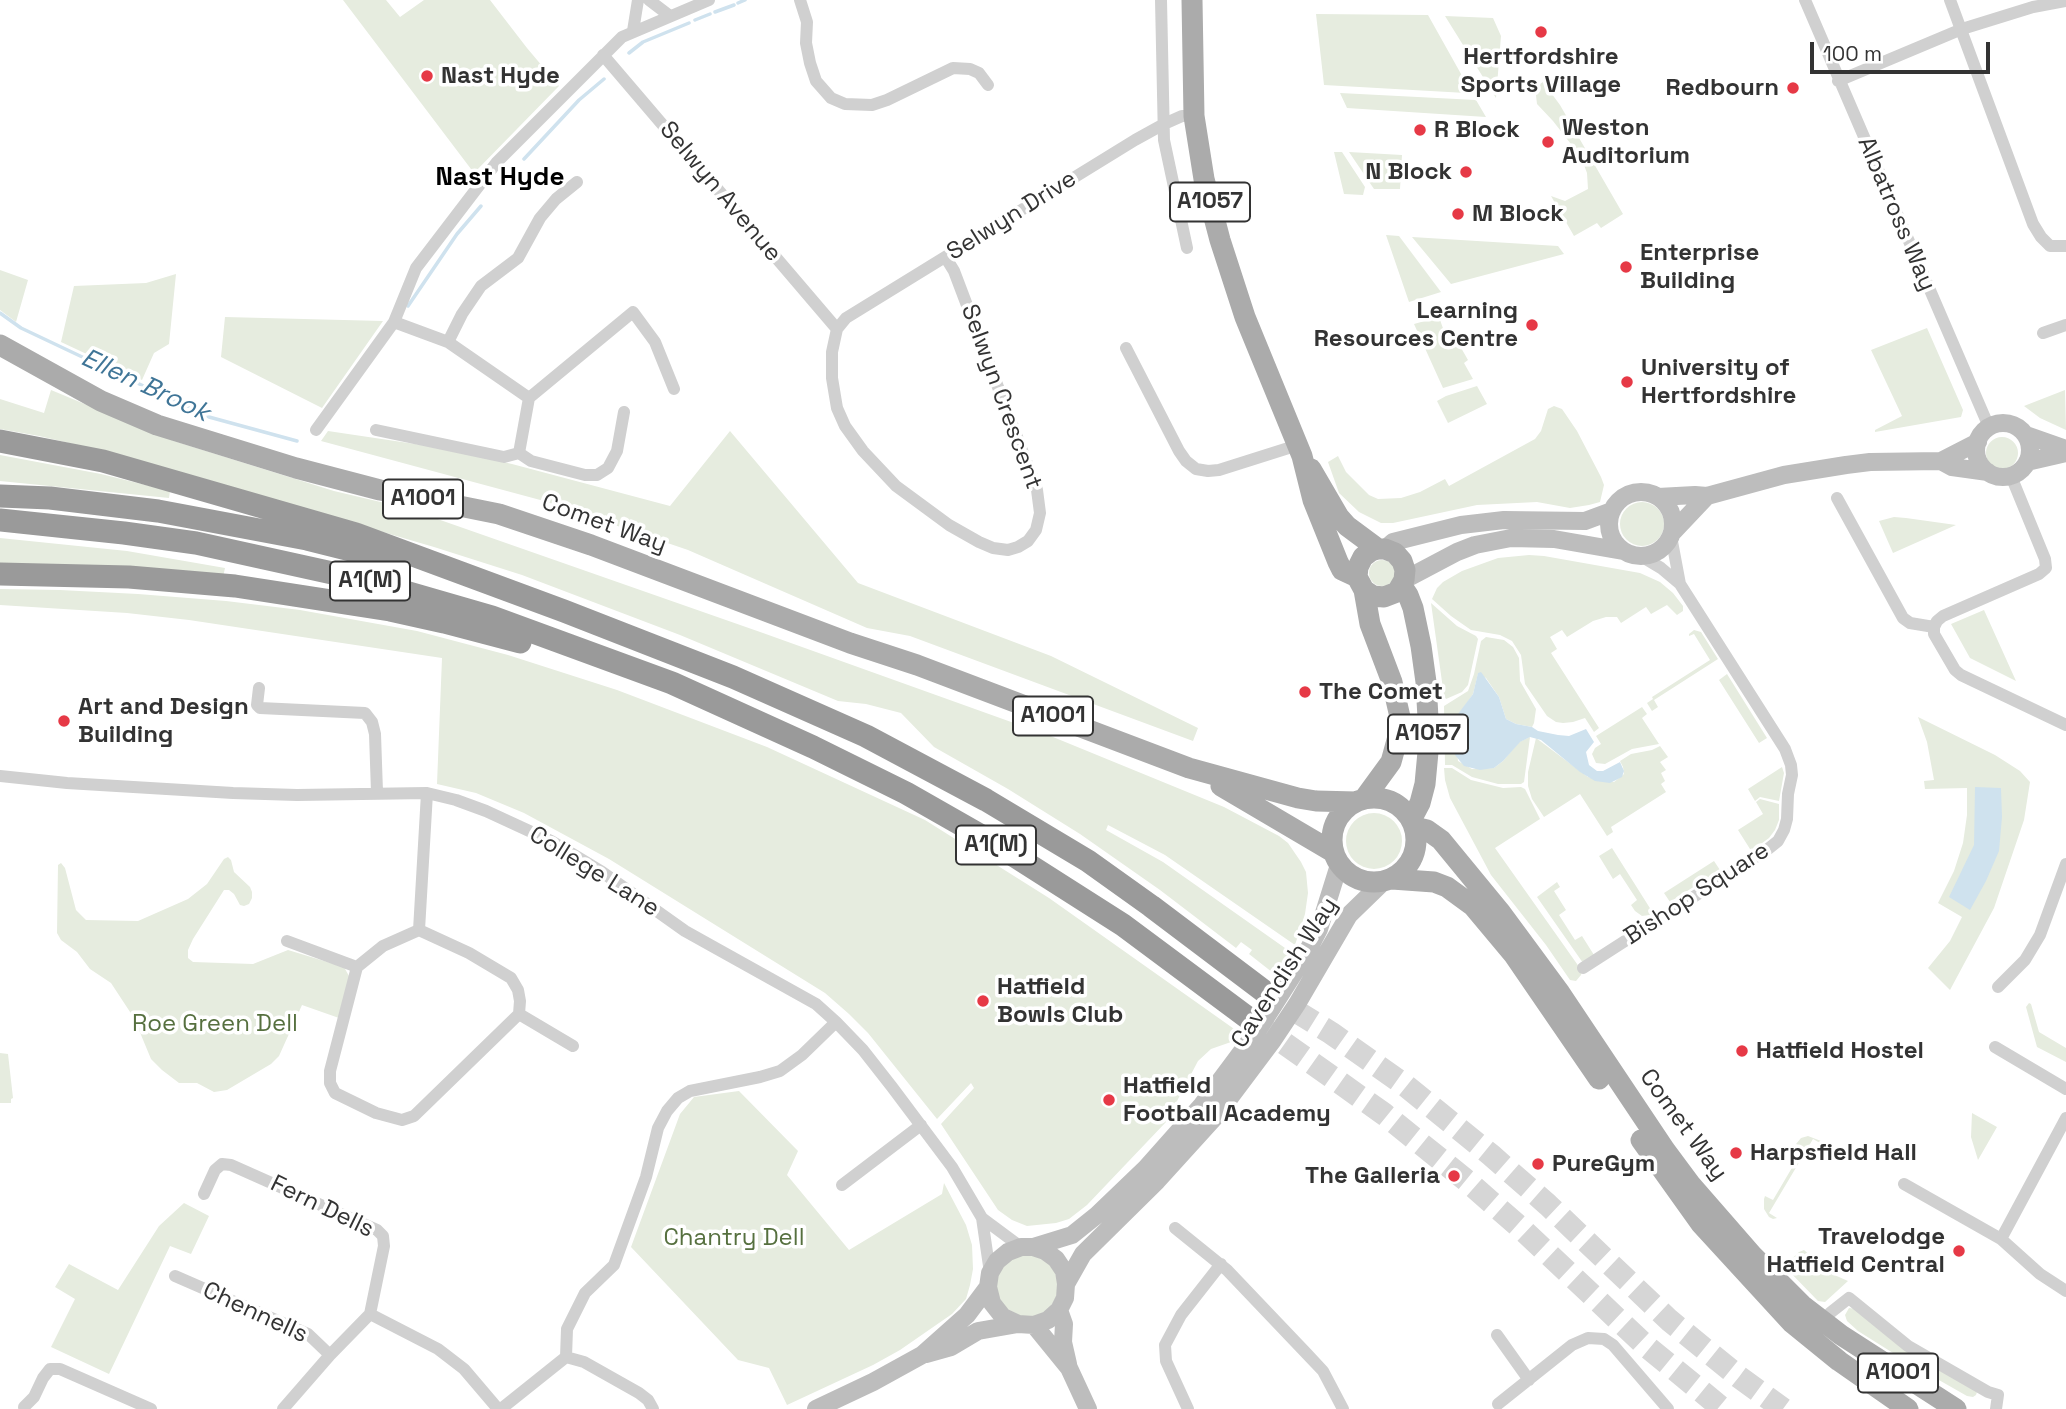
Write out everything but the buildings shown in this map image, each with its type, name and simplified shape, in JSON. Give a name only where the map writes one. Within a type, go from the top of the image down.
[{"type":"highway","points":[[0,441],[103,461],[356,534],[435,552],[515,577],[661,633],[882,729],[955,768],[1059,833],[1088,861]]},
{"type":"highway","name":"A1(M)","points":[[0,496],[158,511],[254,528],[383,558],[564,611],[733,677],[866,736],[986,800],[1088,861],[1265,992]]},
{"type":"highway","name":"A1(M)","points":[[0,520],[196,543],[364,580],[467,610],[672,683],[906,793],[999,846],[1123,925],[1248,1018]]},
{"type":"highway","points":[[356,534],[564,611]]},
{"type":"highway","points":[[0,574],[183,581],[248,587],[341,601],[444,622],[510,639],[723,707]]},
{"type":"main road","name":"A1057","points":[[1192,0],[1194,116],[1204,179],[1234,289],[1300,450],[1313,500],[1338,562],[1342,570],[1360,583],[1370,624],[1392,682],[1400,717],[1399,733],[1391,762],[1360,800]]},
{"type":"main road","name":"Comet Way","points":[[0,345],[101,401],[157,425],[308,471],[499,514],[591,545],[850,643],[917,665],[1189,768],[1298,798],[1316,801],[1360,800]]},
{"type":"main road","name":"A1057","points":[[1300,450],[1339,517],[1347,526],[1382,549]]},
{"type":"main road","points":[[1382,549],[1395,553],[1405,570],[1403,583],[1397,592],[1384,597],[1373,596],[1360,583],[1358,567],[1371,551],[1382,549]]},
{"type":"main road","name":"A1057","points":[[1403,583],[1413,608],[1421,646],[1427,706],[1428,752],[1425,784],[1413,823]]},
{"type":"main road","name":"Comet Way","points":[[1189,768],[1275,816],[1336,858]]},
{"type":"main road","points":[[1382,799],[1399,806],[1413,823],[1417,839],[1410,863],[1402,872],[1388,880],[1364,881],[1348,873],[1336,858],[1332,837],[1336,822],[1344,810],[1360,800],[1382,799]]},
{"type":"main road","name":"Comet Way","points":[[1413,823],[1440,840],[1501,913],[1560,993],[1691,1185],[1776,1281],[1856,1346],[1956,1409]]},
{"type":"main road","name":"Comet Way","points":[[1388,880],[1434,882],[1454,891],[1473,906],[1514,955],[1700,1224],[1791,1322],[1839,1361],[1908,1409]]},
{"type":"street","points":[[633,31],[638,0]]},
{"type":"street","points":[[649,0],[670,16]]},
{"type":"street","points":[[316,430],[394,322],[416,268],[497,162],[622,37],[709,0]]},
{"type":"street","points":[[800,0],[807,22],[806,43],[816,81],[838,101],[857,106],[872,105],[953,68],[970,69],[979,73],[988,85]]},
{"type":"street","points":[[1161,0],[1164,140],[1187,248]]},
{"type":"street","name":"Albatross Way","points":[[1805,0],[1989,427]]},
{"type":"street","points":[[1950,0],[2033,224],[2050,246],[2066,246]]},
{"type":"street","points":[[1838,81],[1962,29],[2033,7],[2066,1]]},
{"type":"street","name":"Selwyn Avenue","points":[[603,55],[837,329]]},
{"type":"street","name":"Selwyn Drive","points":[[837,329],[846,318],[1135,139],[1182,116],[1194,116]]},
{"type":"street","points":[[448,342],[462,314],[481,286],[518,258],[540,218],[555,199],[577,182]]},
{"type":"street","name":"Selwyn Crescent","points":[[837,329],[832,352],[832,379],[837,408],[845,426],[863,451],[896,486],[949,525],[979,542],[1008,550],[1028,541],[1036,530],[1040,513],[1037,490],[954,271],[946,258]]},
{"type":"street","points":[[519,453],[529,398],[633,312],[655,342],[674,389]]},
{"type":"street","points":[[394,322],[448,342],[529,398]]},
{"type":"street","points":[[2043,333],[2066,326]]},
{"type":"street","points":[[1126,348],[1179,451],[1196,469],[1219,470],[1300,450]]},
{"type":"street","points":[[376,430],[504,457],[519,453],[531,461],[585,475],[597,475],[608,468],[617,451],[624,412]]},
{"type":"street","points":[[1988,472],[1980,464],[1976,454],[1979,437],[1989,427],[2000,423],[2009,423],[2026,435],[2066,451]]},
{"type":"street","points":[[1941,461],[1952,467],[1988,472],[1999,477],[2011,476],[2027,462],[2030,447],[2026,435]]},
{"type":"street","points":[[1623,551],[1610,533],[1609,522],[1618,502],[1635,492],[1658,497],[1707,496],[1816,469],[1870,462],[1941,461],[1978,442]]},
{"type":"street","points":[[2027,462],[2066,451]]},
{"type":"street","points":[[2011,476],[2045,559],[2046,568],[2039,574],[1943,616],[1934,627],[1936,639],[1961,675],[2066,725]]},
{"type":"street","points":[[1403,583],[1457,552],[1475,545],[1502,540],[1554,540],[1642,556],[1659,551],[1671,534],[1707,496]]},
{"type":"street","points":[[1658,497],[1670,509],[1673,524],[1671,534]]},
{"type":"street","points":[[1837,498],[1903,618],[1910,623],[1934,627]]},
{"type":"street","points":[[1382,549],[1393,542],[1461,525],[1504,520],[1585,521],[1612,511]]},
{"type":"street","name":"Bishop Square","points":[[1671,534],[1680,584]]},
{"type":"street","name":"Bishop Square","points":[[1583,968],[1768,849],[1778,841],[1787,818],[1791,765],[1787,753],[1680,584],[1642,556]]},
{"type":"street","points":[[259,688],[257,705],[260,708],[365,713],[372,722],[375,734],[377,792]]},
{"type":"street","name":"College Lane","points":[[0,776],[67,783],[233,793],[427,793],[486,811],[551,841],[602,872],[685,931],[816,1004],[836,1022],[863,1050],[952,1167],[982,1218],[989,1280]]},
{"type":"street","points":[[419,930],[427,793]]},
{"type":"street","name":"Cavendish Way","points":[[1069,1368],[1026,1325],[1003,1317],[992,1303],[989,1280],[997,1261],[1008,1252],[1072,1235],[1146,1168],[1202,1105],[1258,1030],[1305,956],[1319,929],[1336,858]]},
{"type":"street","points":[[1998,987],[2025,960],[2040,935],[2066,864]]},
{"type":"street","name":"Cavendish Way","points":[[1088,1409],[1069,1368],[1063,1342],[1064,1324],[1059,1310],[1065,1298],[1066,1284],[1083,1254],[1157,1181],[1216,1116],[1285,1022],[1349,915],[1388,880]]},
{"type":"street","points":[[419,930],[469,953],[511,978],[518,990],[519,1014],[414,1116],[402,1120],[376,1113],[335,1093],[330,1083],[330,1071],[358,967],[383,946],[419,930]]},
{"type":"street","points":[[287,941],[358,967]]},
{"type":"street","points":[[519,1014],[573,1046]]},
{"type":"street","points":[[283,1409],[370,1314],[438,1349],[464,1369],[500,1409],[566,1357],[567,1329],[585,1293],[614,1265],[646,1177],[658,1128],[678,1098],[690,1091],[780,1071],[802,1055],[836,1022]]},
{"type":"street","points":[[1995,1047],[2066,1089]]},
{"type":"street","points":[[2001,1239],[2066,1118]]},
{"type":"street","points":[[842,1185],[921,1125]]},
{"type":"street","name":"Fern Dells","points":[[204,1194],[215,1170],[222,1164],[231,1164],[377,1230],[383,1236],[384,1245],[370,1314]]},
{"type":"street","points":[[1904,1184],[2001,1239],[2040,1274],[2066,1291]]},
{"type":"street","name":"College Lane","points":[[982,1218],[1027,1247]]},
{"type":"street","points":[[1175,1228],[1221,1264],[1323,1371],[1343,1409]]},
{"type":"street","points":[[1027,1247],[1045,1251],[1056,1259],[1066,1284]]},
{"type":"street","points":[[1188,1409],[1166,1361],[1165,1345],[1181,1315],[1221,1264]]},
{"type":"street","name":"Chennells","points":[[175,1276],[308,1334],[330,1355]]},
{"type":"street","points":[[816,1409],[922,1355],[967,1315],[989,1280]]},
{"type":"street","points":[[1825,1323],[1830,1313],[1849,1298],[1911,1348],[1988,1392],[1998,1395],[1996,1409]]},
{"type":"street","points":[[922,1355],[951,1347],[978,1331],[1048,1320],[1059,1310]]},
{"type":"street","points":[[1497,1335],[1529,1380]]},
{"type":"street","points":[[1498,1404],[1572,1345],[1588,1338],[1604,1339],[1613,1345],[1668,1409]]},
{"type":"street","points":[[566,1357],[584,1362],[639,1393],[648,1400],[653,1409]]},
{"type":"street","points":[[24,1407],[34,1397],[50,1369],[60,1369],[151,1409]]},
{"type":"green space","points":[[343,0],[386,0],[400,17],[424,0],[490,0],[559,86],[474,173]]},
{"type":"green space","points":[[1316,14],[1428,15],[1470,90],[1466,93],[1324,85]]},
{"type":"green space","points":[[1445,16],[1493,18],[1501,36],[1496,98]]},
{"type":"green space","points":[[1543,82],[1560,105],[1623,214],[1601,228],[1597,223],[1574,236],[1551,196],[1565,201],[1588,189],[1587,173],[1581,157],[1537,104],[1535,87]]},
{"type":"green space","points":[[1340,93],[1476,100],[1486,117],[1347,108]]},
{"type":"green space","points":[[1334,152],[1342,152],[1365,187],[1363,195],[1344,194]]},
{"type":"green space","points":[[1349,152],[1402,155],[1400,189],[1374,189]]},
{"type":"green space","points":[[1386,235],[1399,236],[1441,292],[1409,302]]},
{"type":"green space","points":[[1412,237],[1558,246],[1564,254],[1451,284]]},
{"type":"green space","points":[[0,270],[28,280],[16,322],[0,310]]},
{"type":"green space","points":[[176,274],[169,344],[154,353],[142,380],[61,342],[74,286],[146,283]]},
{"type":"green space","points":[[225,317],[383,321],[322,408],[221,357]]},
{"type":"green space","points":[[1439,317],[1445,334],[1452,332],[1468,360],[1464,363],[1473,379],[1443,388],[1414,324]]},
{"type":"green space","points":[[1927,328],[1963,410],[1961,417],[1875,432],[1902,416],[1871,350]]},
{"type":"green space","points":[[1477,386],[1487,404],[1448,423],[1437,401]]},
{"type":"green space","points":[[51,390],[174,441],[334,491],[406,508],[763,633],[1053,737],[1224,807],[1279,836],[1288,843],[1301,862],[1306,872],[1308,893],[1305,914],[1295,945],[1165,855],[1108,825],[1106,830],[1163,862],[1285,948],[1289,956],[1277,976],[1249,954],[1252,950],[1241,942],[1236,948],[1080,834],[934,747],[901,713],[866,704],[838,701],[680,635],[522,575],[434,547],[116,454],[0,429],[0,399],[44,413]]},
{"type":"green space","points":[[2065,390],[2066,430],[2040,418],[2024,406]]},
{"type":"green space","points":[[1554,406],[1562,409],[1577,431],[1601,477],[1604,485],[1600,502],[1570,508],[1537,502],[1477,505],[1393,523],[1381,523],[1359,512],[1339,493],[1328,462],[1338,456],[1346,472],[1369,495],[1378,499],[1401,498],[1445,479],[1449,486],[1535,439],[1541,431],[1548,409]]},
{"type":"green space","points":[[328,431],[442,448],[670,506],[730,431],[858,583],[1051,656],[1198,728],[1193,741],[910,636],[867,628],[688,550],[544,501],[321,441]]},
{"type":"green space","points":[[2002,437],[2014,441],[2018,453],[2014,465],[2002,469],[1990,465],[1986,453],[1990,441]]},
{"type":"green space","points":[[0,455],[101,474],[170,491],[169,498],[0,481]]},
{"type":"green space","points":[[1642,502],[1657,509],[1664,524],[1657,539],[1642,546],[1627,539],[1620,524],[1627,509]]},
{"type":"green space","points":[[1894,517],[1956,525],[1893,553],[1879,521]]},
{"type":"green space","points":[[0,538],[127,551],[225,568],[223,577],[0,566]]},
{"type":"green space","points":[[1529,555],[1640,573],[1660,582],[1683,606],[1683,611],[1677,615],[1667,605],[1651,614],[1646,607],[1621,623],[1617,617],[1606,617],[1593,621],[1567,637],[1562,630],[1550,637],[1557,649],[1551,653],[1599,728],[1594,732],[1585,718],[1563,723],[1547,716],[1525,684],[1521,655],[1512,641],[1500,635],[1471,630],[1432,599],[1443,582],[1462,571],[1498,558]]},
{"type":"green space","points":[[1382,560],[1391,564],[1395,573],[1391,582],[1382,586],[1373,582],[1369,573],[1373,564]]},
{"type":"green space","points":[[0,589],[138,594],[300,610],[417,631],[508,655],[617,690],[767,747],[925,820],[1049,898],[1237,1031],[1231,1042],[1211,1049],[1198,1061],[1166,1122],[1087,1205],[1069,1219],[1027,1226],[998,1210],[941,1124],[974,1088],[971,1083],[937,1119],[868,1033],[825,993],[609,859],[524,813],[476,793],[437,784],[442,658],[189,620],[0,605]]},
{"type":"green space","points":[[1431,603],[1457,626],[1478,639],[1468,685],[1462,692],[1446,699],[1444,696]]},
{"type":"green space","points":[[1984,610],[2016,681],[1970,658],[1951,624]]},
{"type":"green space","points":[[1694,630],[1701,632],[1718,659],[1654,700],[1658,707],[1652,711],[1647,703],[1652,697],[1710,660],[1694,634],[1689,636]]},
{"type":"green space","points":[[1486,637],[1504,640],[1513,647],[1519,658],[1520,681],[1536,709],[1534,723],[1532,727],[1506,719],[1499,697],[1486,678],[1478,674],[1473,694],[1454,722],[1458,761],[1472,769],[1494,768],[1519,742],[1530,737],[1524,782],[1521,784],[1498,784],[1472,777],[1452,765],[1445,765],[1444,706],[1468,691],[1481,641]]},
{"type":"green space","points":[[1727,674],[1767,738],[1759,743],[1719,680]]},
{"type":"green space","points":[[1642,707],[1647,714],[1642,718],[1659,744],[1632,749],[1605,764],[1596,763],[1592,754],[1601,744],[1596,736]]},
{"type":"green space","points":[[1918,717],[1995,755],[2020,771],[2030,782],[2024,820],[1994,908],[1950,990],[1928,968],[1950,941],[1962,917],[1938,903],[1954,871],[1963,843],[1967,788],[1925,789],[1924,781],[1934,780],[1927,742]]},
{"type":"green space","points":[[1536,738],[1588,777],[1614,782],[1624,774],[1620,761],[1631,754],[1660,746],[1668,757],[1660,762],[1666,770],[1661,773],[1665,781],[1661,784],[1666,792],[1611,827],[1613,832],[1607,836],[1580,794],[1544,817],[1532,799],[1528,786],[1528,772]]},
{"type":"green space","points":[[1782,767],[1784,773],[1779,801],[1760,797],[1755,801],[1748,789]]},
{"type":"green space","points":[[1444,768],[1452,768],[1471,780],[1503,788],[1525,789],[1540,819],[1495,848],[1582,971],[1576,981],[1570,980],[1491,875],[1450,798]]},
{"type":"green space","points":[[1760,799],[1779,804],[1779,820],[1769,838],[1750,849],[1738,830],[1763,814],[1756,802]]},
{"type":"green space","points":[[1368,813],[1380,813],[1390,817],[1398,825],[1402,841],[1398,857],[1390,865],[1380,869],[1368,869],[1358,865],[1350,857],[1346,847],[1346,835],[1350,825],[1358,817]]},
{"type":"green space","points":[[1612,848],[1653,913],[1650,915],[1642,916],[1635,911],[1631,905],[1637,900],[1620,874],[1613,879],[1599,856]]},
{"type":"green space","name":"Roe Green Dell","points":[[228,857],[234,872],[250,887],[252,898],[249,904],[240,905],[234,894],[224,890],[193,939],[188,958],[193,962],[253,964],[288,950],[344,967],[349,976],[339,1018],[302,1005],[279,1056],[271,1064],[227,1090],[214,1092],[197,1083],[179,1083],[162,1070],[151,1059],[134,1018],[111,983],[90,969],[77,952],[61,940],[57,933],[58,865],[61,863],[65,868],[76,910],[86,920],[138,921],[188,899],[207,884]]},
{"type":"green space","points":[[1714,861],[1720,870],[1670,902],[1664,893]]},
{"type":"green space","points":[[1557,882],[1560,887],[1554,891],[1566,910],[1559,915],[1575,940],[1582,936],[1594,955],[1583,963],[1537,897]]},
{"type":"green space","points":[[2029,1003],[2039,1032],[2066,1048],[2066,1062],[2037,1047],[2026,1007]]},
{"type":"green space","points":[[0,1053],[8,1054],[13,1098],[11,1103],[0,1103]]},
{"type":"green space","name":"Chantry Dell","points":[[739,1091],[798,1151],[787,1175],[849,1250],[942,1194],[944,1183],[966,1225],[972,1245],[973,1269],[966,1299],[952,1314],[873,1365],[787,1405],[769,1368],[738,1360],[631,1247],[680,1114],[694,1097]]},
{"type":"green space","points":[[1972,1113],[1997,1127],[1978,1160],[1971,1137]]},
{"type":"green space","points":[[1808,1136],[1821,1141],[1820,1143],[1813,1139],[1769,1213],[1777,1218],[1773,1219],[1764,1209],[1765,1196],[1773,1200],[1803,1149],[1796,1144],[1801,1138]]},
{"type":"green space","points":[[184,1203],[209,1216],[191,1254],[170,1246],[109,1374],[51,1347],[75,1299],[55,1287],[69,1264],[118,1290],[159,1226]]},
{"type":"green space","points":[[1804,1250],[1830,1273],[1848,1281],[1825,1302],[1818,1301],[1784,1266]]},
{"type":"green space","points":[[1027,1255],[1039,1257],[1049,1264],[1056,1274],[1056,1298],[1049,1308],[1039,1315],[1027,1317],[1015,1315],[1005,1308],[998,1298],[996,1286],[998,1274],[1005,1264],[1015,1257]]},
{"type":"green space","points":[[1849,1308],[1856,1309],[1977,1392],[1976,1395],[1967,1396],[1858,1331],[1847,1321],[1845,1315]]},
{"type":"water","points":[[1481,672],[1499,697],[1506,719],[1558,735],[1569,736],[1586,729],[1594,742],[1586,752],[1589,765],[1597,771],[1603,771],[1620,762],[1624,771],[1622,777],[1610,783],[1595,781],[1541,740],[1530,737],[1520,742],[1494,768],[1480,770],[1464,766],[1455,755],[1452,729],[1458,714],[1473,694],[1478,673]]},
{"type":"water","points":[[1975,787],[2001,788],[2002,817],[1999,851],[1970,910],[1949,897],[1974,845]]},
{"type":"waterway","name":"Ellen Brook","points":[[738,3],[745,0]]},
{"type":"waterway","name":"Ellen Brook","points":[[715,12],[734,5]]},
{"type":"waterway","name":"Ellen Brook","points":[[695,20],[710,14]]},
{"type":"waterway","name":"Ellen Brook","points":[[629,53],[643,42],[689,23]]},
{"type":"waterway","name":"Ellen Brook","points":[[524,159],[579,100],[604,79]]},
{"type":"waterway","name":"Ellen Brook","points":[[408,306],[457,234],[481,206]]},
{"type":"waterway","name":"Ellen Brook","points":[[0,313],[21,328],[209,417],[297,441]]},
{"type":"tunnel","points":[[1265,992],[1331,1033],[1406,1086],[1548,1205],[1669,1320],[1783,1409]]},
{"type":"tunnel","points":[[1257,1024],[1384,1114],[1467,1181],[1646,1346],[1723,1409]]},
{"type":"place","name":"Hertfordshire Sports Village","points":[[1541,32]]},
{"type":"place","name":"Nast Hyde","points":[[427,76]]},
{"type":"place","name":"Redbourn","points":[[1793,88]]},
{"type":"place","name":"R Block","points":[[1420,130]]},
{"type":"place","name":"Weston Auditorium","points":[[1548,142]]},
{"type":"place","name":"N Block","points":[[1466,172]]},
{"type":"place","name":"M Block","points":[[1458,214]]},
{"type":"place","name":"Enterprise Building","points":[[1626,267]]},
{"type":"place","name":"Learning Resources Centre","points":[[1532,325]]},
{"type":"place","name":"University of Hertfordshire","points":[[1627,382]]},
{"type":"place","name":"The Comet","points":[[1305,692]]},
{"type":"place","name":"Art and Design Building","points":[[64,721]]},
{"type":"place","name":"Hatfield Bowls Club","points":[[983,1001]]},
{"type":"place","name":"Hatfield Hostel","points":[[1742,1051]]},
{"type":"place","name":"Hatfield Football Academy","points":[[1109,1100]]},
{"type":"place","name":"Harpsfield Hall","points":[[1736,1153]]},
{"type":"place","name":"PureGym","points":[[1538,1164]]},
{"type":"place","name":"The Galleria","points":[[1454,1176]]},
{"type":"place","name":"Travelodge Hatfield Central","points":[[1959,1251]]},
{"type":"district","name":"Nast Hyde","points":[[500,178]]}]
